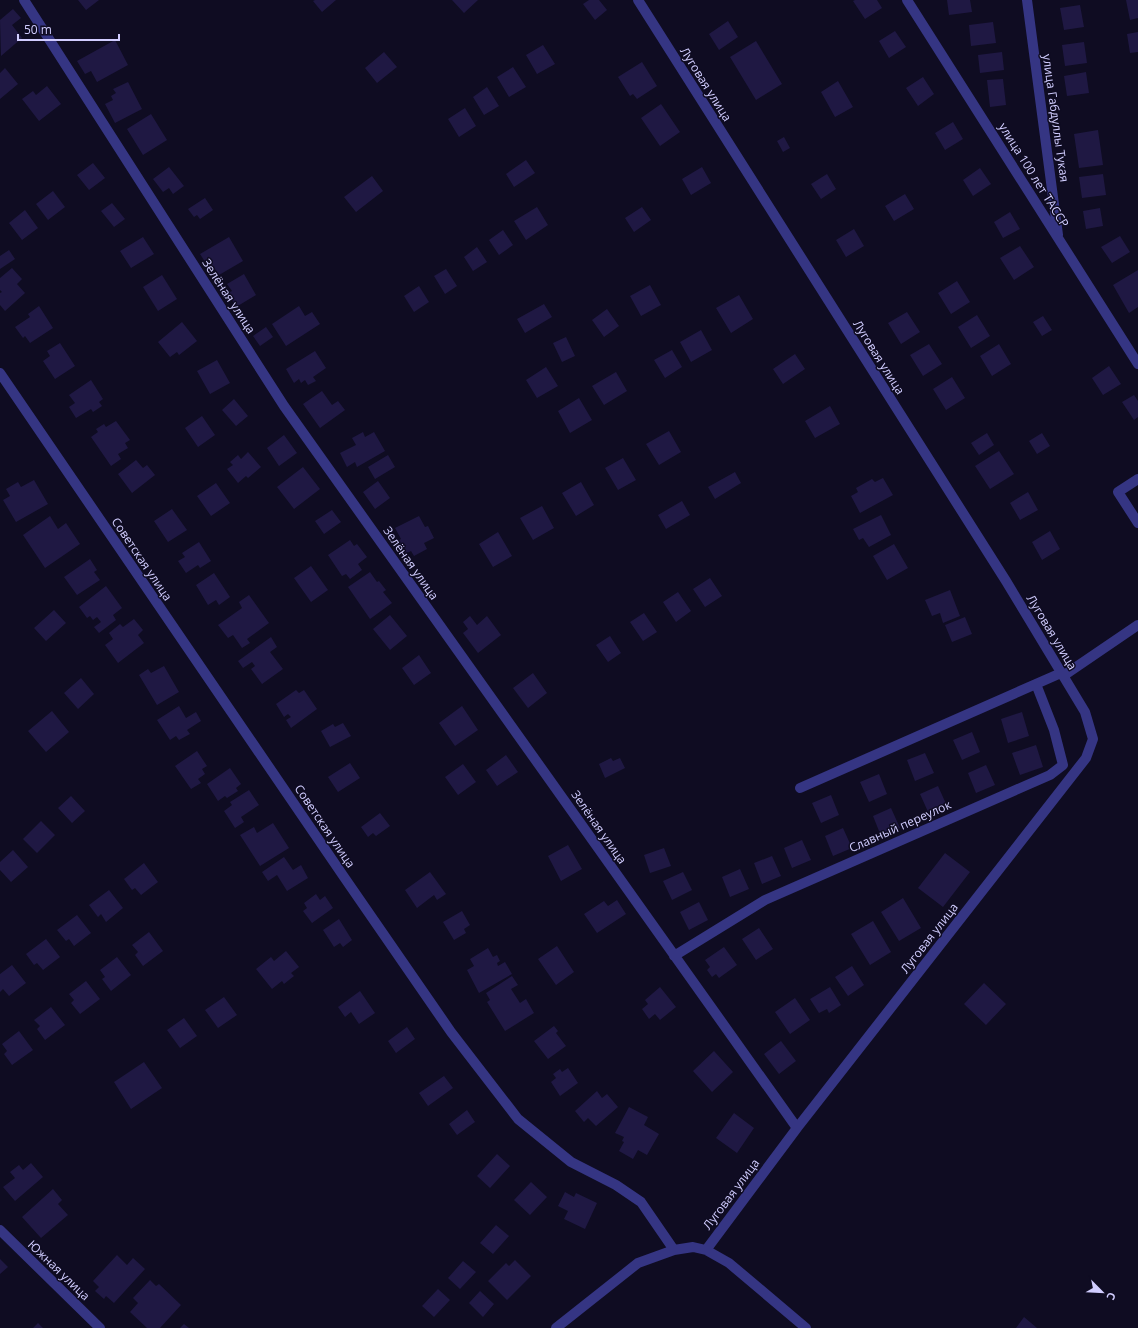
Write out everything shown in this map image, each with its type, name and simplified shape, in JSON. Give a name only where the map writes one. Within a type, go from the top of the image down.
[{"type":"street","name":"Зелёная улица","points":[[24,0],[284,406],[797,1128]]},
{"type":"street","name":"Луговая улица","points":[[638,0],[1006,581],[1085,712],[1093,739],[1086,758],[797,1128],[706,1250]]},
{"type":"street","name":"улица 100 лет ТАССР","points":[[908,0],[1138,364]]},
{"type":"street","name":"улица Габдуллы Тукая","points":[[1027,0],[1059,239]]},
{"type":"street","name":"Советская улица","points":[[0,373],[456,1039],[518,1119],[571,1162],[616,1185],[641,1202],[674,1250]]},
{"type":"street","points":[[1138,478],[1118,492],[1138,523]]},
{"type":"street","points":[[800,788],[1036,684],[1062,675],[1138,625]]},
{"type":"street","name":"Славный переулок","points":[[674,956],[766,900],[1050,774],[1063,766],[1054,730],[1036,684]]},
{"type":"street","name":"Южная улица","points":[[0,1230],[100,1328]]},
{"type":"street","points":[[556,1328],[638,1263],[674,1250],[693,1248],[706,1250],[729,1263],[806,1328]]},
{"type":"building","points":[[78,0],[99,0],[86,10]]},
{"type":"building","points":[[336,0],[322,12],[313,1]]},
{"type":"building","points":[[452,0],[478,0],[464,13]]},
{"type":"building","points":[[589,0],[599,0],[607,10],[595,20],[583,4]]},
{"type":"building","points":[[877,0],[882,8],[865,19],[853,1]]},
{"type":"building","points":[[947,0],[970,0],[972,12],[949,15]]},
{"type":"building","points":[[1126,0],[1138,0],[1138,18],[1130,20]]},
{"type":"building","points":[[1080,5],[1084,27],[1064,30],[1060,8]]},
{"type":"building","points":[[13,9],[21,18],[12,25],[22,38],[1,56],[0,20]]},
{"type":"building","points":[[728,21],[738,37],[719,50],[709,34]]},
{"type":"building","points":[[993,22],[996,43],[971,46],[969,25]]},
{"type":"building","points":[[895,31],[906,47],[889,58],[879,41]]},
{"type":"building","points":[[1138,32],[1138,52],[1130,53],[1127,34]]},
{"type":"building","points":[[115,40],[128,65],[97,82],[91,71],[85,74],[77,61]]},
{"type":"building","points":[[756,41],[782,84],[756,100],[730,57]]},
{"type":"building","points":[[1084,42],[1087,63],[1065,66],[1062,45]]},
{"type":"building","points":[[543,45],[555,64],[537,74],[526,55]]},
{"type":"building","points":[[384,52],[397,67],[377,83],[365,68]]},
{"type":"building","points":[[1002,52],[1004,70],[980,73],[978,55]]},
{"type":"building","points":[[642,62],[657,86],[637,99],[633,94],[630,96],[618,77]]},
{"type":"building","points":[[513,67],[526,87],[509,97],[497,77]]},
{"type":"building","points":[[5,68],[18,84],[0,99],[0,73]]},
{"type":"building","points":[[1086,72],[1089,93],[1067,96],[1064,76]]},
{"type":"building","points":[[923,77],[934,94],[918,106],[906,88]]},
{"type":"building","points":[[1003,79],[1006,105],[990,107],[987,80]]},
{"type":"building","points":[[838,81],[853,107],[835,117],[821,92]]},
{"type":"building","points":[[128,82],[142,109],[115,123],[105,104],[113,100],[111,96],[116,93],[113,89]]},
{"type":"building","points":[[47,86],[61,104],[39,121],[22,99],[33,91],[36,95]]},
{"type":"building","points":[[487,87],[499,106],[484,115],[473,97]]},
{"type":"building","points":[[661,104],[680,132],[660,146],[641,118]]},
{"type":"building","points":[[465,108],[476,126],[459,137],[448,119]]},
{"type":"building","points":[[151,114],[167,140],[143,155],[127,129]]},
{"type":"building","points":[[953,122],[963,139],[945,150],[935,133]]},
{"type":"building","points":[[1098,130],[1103,165],[1079,168],[1074,134]]},
{"type":"building","points":[[784,137],[790,148],[783,152],[777,141]]},
{"type":"building","points":[[526,160],[535,173],[514,187],[506,174]]},
{"type":"building","points":[[93,163],[105,178],[89,190],[77,175]]},
{"type":"building","points":[[169,167],[184,186],[173,194],[169,188],[163,192],[153,179]]},
{"type":"building","points":[[702,167],[711,183],[691,195],[682,179]]},
{"type":"building","points":[[980,168],[991,184],[973,196],[963,180]]},
{"type":"building","points":[[827,174],[836,189],[821,199],[811,184]]},
{"type":"building","points":[[1103,174],[1106,195],[1082,198],[1079,177]]},
{"type":"building","points":[[372,176],[383,191],[356,212],[344,197]]},
{"type":"building","points":[[53,191],[65,207],[48,220],[36,204]]},
{"type":"building","points":[[905,194],[914,209],[894,221],[885,206]]},
{"type":"building","points":[[205,198],[213,210],[200,219],[197,215],[194,217],[188,209]]},
{"type":"building","points":[[112,203],[125,219],[114,227],[101,211]]},
{"type":"building","points":[[537,207],[548,225],[526,240],[514,221]]},
{"type":"building","points":[[642,207],[651,220],[634,232],[625,218]]},
{"type":"building","points":[[1100,208],[1103,226],[1086,229],[1083,211]]},
{"type":"building","points":[[25,210],[38,228],[22,240],[9,223]]},
{"type":"building","points":[[1010,212],[1020,229],[1003,238],[994,222]]},
{"type":"building","points":[[854,229],[864,246],[846,257],[836,240]]},
{"type":"building","points":[[503,230],[513,245],[499,255],[489,240]]},
{"type":"building","points":[[1120,236],[1130,252],[1112,263],[1101,247]]},
{"type":"building","points":[[143,237],[154,254],[131,268],[120,251]]},
{"type":"building","points":[[229,237],[243,261],[219,275],[213,266],[209,268],[200,254]]},
{"type":"building","points":[[1020,246],[1034,267],[1014,280],[1000,258]]},
{"type":"building","points":[[477,247],[487,262],[473,271],[464,257]]},
{"type":"building","points":[[9,250],[15,259],[0,269],[0,256]]},
{"type":"building","points":[[12,268],[22,279],[17,284],[25,293],[5,311],[0,305],[0,293],[2,292],[0,290],[0,278]]},
{"type":"building","points":[[446,269],[457,286],[445,294],[434,276]]},
{"type":"building","points":[[1138,270],[1138,307],[1129,313],[1113,285]]},
{"type":"building","points":[[244,274],[256,295],[236,307],[228,293],[232,291],[227,284]]},
{"type":"building","points":[[162,275],[177,299],[158,311],[143,287]]},
{"type":"building","points":[[957,281],[970,302],[951,314],[938,293]]},
{"type":"building","points":[[650,285],[661,305],[641,316],[630,296]]},
{"type":"building","points":[[419,286],[429,302],[414,312],[404,296]]},
{"type":"building","points":[[739,295],[753,319],[731,333],[716,308]]},
{"type":"building","points":[[544,304],[552,317],[525,333],[517,319]]},
{"type":"building","points":[[39,306],[53,328],[30,343],[25,336],[23,338],[15,327],[30,317],[28,314]]},
{"type":"building","points":[[299,306],[305,316],[312,312],[320,324],[286,346],[272,324]]},
{"type":"building","points":[[607,309],[619,326],[604,337],[592,320]]},
{"type":"building","points":[[907,312],[920,332],[901,344],[888,323]]},
{"type":"building","points":[[977,315],[990,336],[971,348],[958,327]]},
{"type":"building","points":[[1043,316],[1052,330],[1042,336],[1033,322]]},
{"type":"building","points":[[182,322],[197,341],[179,355],[177,352],[170,357],[158,342]]},
{"type":"building","points":[[266,327],[273,337],[260,346],[253,336]]},
{"type":"building","points":[[701,330],[712,350],[691,362],[680,342]]},
{"type":"building","points":[[566,337],[575,356],[562,362],[553,343]]},
{"type":"building","points":[[60,343],[75,366],[55,379],[43,361],[50,356],[47,351]]},
{"type":"building","points":[[929,344],[942,364],[923,376],[910,355]]},
{"type":"building","points":[[999,344],[1011,364],[992,376],[980,356]]},
{"type":"building","points":[[672,350],[682,367],[665,378],[654,360]]},
{"type":"building","points":[[315,351],[326,368],[313,377],[316,381],[308,385],[305,380],[301,383],[299,379],[294,383],[286,369]]},
{"type":"building","points":[[795,354],[805,369],[783,384],[773,369]]},
{"type":"building","points":[[217,360],[230,383],[210,394],[197,371]]},
{"type":"building","points":[[1109,366],[1121,384],[1103,395],[1092,378]]},
{"type":"building","points":[[546,367],[558,386],[537,398],[526,380]]},
{"type":"building","points":[[616,372],[627,391],[604,405],[592,386]]},
{"type":"building","points":[[952,377],[965,398],[946,410],[933,389]]},
{"type":"building","points":[[91,380],[103,399],[99,402],[102,406],[93,412],[91,409],[76,418],[69,407],[75,403],[69,395]]},
{"type":"building","points":[[322,391],[332,405],[338,401],[345,410],[320,428],[303,404]]},
{"type":"building","points":[[1134,395],[1138,401],[1138,417],[1134,420],[1122,402]]},
{"type":"building","points":[[579,398],[592,420],[570,433],[558,411]]},
{"type":"building","points":[[234,399],[248,416],[236,426],[222,410]]},
{"type":"building","points":[[830,406],[840,424],[815,438],[805,421]]},
{"type":"building","points":[[202,416],[215,435],[198,447],[185,428]]},
{"type":"building","points":[[116,421],[130,440],[125,443],[128,448],[118,454],[121,459],[111,466],[91,437],[98,432],[96,429],[104,424],[106,427]]},
{"type":"building","points":[[669,431],[681,452],[659,465],[646,444]]},
{"type":"building","points":[[363,432],[365,437],[374,432],[385,451],[357,467],[355,462],[347,467],[340,453],[356,445],[352,438]]},
{"type":"building","points":[[987,433],[994,445],[979,455],[971,443]]},
{"type":"building","points":[[1042,433],[1050,446],[1037,454],[1029,441]]},
{"type":"building","points":[[284,435],[297,453],[279,466],[267,448]]},
{"type":"building","points":[[999,451],[1014,474],[990,489],[975,466]]},
{"type":"building","points":[[248,452],[261,467],[248,478],[246,476],[238,483],[227,469],[233,465],[230,462],[238,455],[241,459]]},
{"type":"building","points":[[388,455],[395,467],[375,479],[368,467]]},
{"type":"building","points":[[623,458],[636,480],[618,490],[605,468]]},
{"type":"building","points":[[136,460],[143,468],[147,465],[155,475],[132,493],[118,474]]},
{"type":"building","points":[[303,467],[320,489],[294,509],[277,487]]},
{"type":"building","points":[[735,472],[741,483],[715,499],[708,487]]},
{"type":"building","points":[[883,478],[893,495],[860,513],[851,496],[858,492],[856,488],[872,479],[875,482]]},
{"type":"building","points":[[34,480],[48,504],[16,522],[3,500],[10,496],[6,489],[18,482],[21,487]]},
{"type":"building","points":[[378,481],[390,498],[375,509],[363,492]]},
{"type":"building","points":[[581,482],[594,505],[576,516],[562,493]]},
{"type":"building","points":[[216,483],[230,503],[211,516],[197,496]]},
{"type":"building","points":[[1028,492],[1038,510],[1020,520],[1010,503]]},
{"type":"building","points":[[682,501],[690,515],[666,529],[658,515]]},
{"type":"building","points":[[542,506],[554,528],[533,540],[520,518]]},
{"type":"building","points":[[172,509],[187,530],[168,542],[154,521]]},
{"type":"building","points":[[332,510],[341,522],[324,534],[315,521]]},
{"type":"building","points":[[881,515],[891,535],[869,547],[863,538],[859,540],[853,529]]},
{"type":"building","points":[[50,516],[58,529],[66,523],[80,544],[45,568],[23,535]]},
{"type":"building","points":[[419,516],[425,527],[428,526],[434,538],[424,543],[427,549],[414,556],[411,551],[403,555],[396,542],[401,539],[395,528]]},
{"type":"building","points":[[1050,531],[1060,549],[1042,560],[1032,542]]},
{"type":"building","points":[[498,532],[512,556],[493,567],[479,544]]},
{"type":"building","points":[[350,540],[354,546],[357,544],[367,557],[358,564],[362,570],[350,579],[346,574],[342,576],[328,555]]},
{"type":"building","points":[[199,542],[211,561],[200,568],[198,565],[186,573],[178,561],[185,557],[182,553]]},
{"type":"building","points":[[894,544],[908,568],[887,580],[873,556]]},
{"type":"building","points":[[90,559],[97,570],[94,572],[100,580],[77,595],[64,577]]},
{"type":"building","points":[[311,566],[328,590],[311,602],[294,578]]},
{"type":"building","points":[[370,572],[377,582],[379,581],[386,590],[383,592],[392,603],[370,619],[348,587]]},
{"type":"building","points":[[214,573],[230,597],[219,605],[216,600],[208,605],[196,585]]},
{"type":"building","points":[[710,578],[722,596],[705,607],[693,589]]},
{"type":"building","points":[[106,586],[122,608],[113,615],[116,620],[99,633],[94,627],[101,622],[97,617],[93,620],[90,616],[87,618],[79,607]]},
{"type":"building","points":[[950,590],[960,616],[943,623],[940,613],[932,616],[925,600]]},
{"type":"building","points":[[678,592],[691,611],[676,622],[663,602]]},
{"type":"building","points":[[249,595],[269,623],[247,639],[250,643],[242,648],[233,635],[228,638],[218,625],[242,608],[239,602]]},
{"type":"building","points":[[54,610],[66,623],[46,641],[34,628]]},
{"type":"building","points":[[644,613],[657,632],[643,641],[630,622]]},
{"type":"building","points":[[390,615],[407,636],[390,650],[373,629]]},
{"type":"building","points":[[470,616],[477,625],[487,616],[501,635],[478,653],[463,633],[468,629],[463,622]]},
{"type":"building","points":[[965,617],[972,634],[952,642],[945,625]]},
{"type":"building","points":[[134,619],[143,630],[138,635],[144,643],[118,663],[105,645],[113,639],[109,633],[120,624],[123,627]]},
{"type":"building","points":[[610,636],[621,653],[608,662],[596,645]]},
{"type":"building","points":[[271,637],[277,647],[270,652],[283,669],[262,684],[251,669],[255,666],[252,662],[243,668],[238,661]]},
{"type":"building","points":[[419,655],[431,673],[414,685],[402,668]]},
{"type":"building","points":[[164,666],[179,692],[157,705],[139,675],[148,669],[151,673]]},
{"type":"building","points":[[533,673],[547,693],[528,708],[513,688]]},
{"type":"building","points":[[81,678],[94,694],[78,709],[64,693]]},
{"type":"building","points":[[296,690],[299,693],[304,690],[317,709],[291,728],[286,720],[291,717],[288,714],[284,717],[276,704]]},
{"type":"building","points":[[179,706],[186,718],[196,712],[201,721],[187,730],[190,734],[179,740],[176,736],[170,740],[157,720]]},
{"type":"building","points":[[462,706],[478,730],[455,746],[439,723]]},
{"type":"building","points":[[52,711],[69,732],[46,752],[28,731]]},
{"type":"building","points":[[1022,712],[1029,736],[1008,743],[1001,719]]},
{"type":"building","points":[[343,723],[351,736],[330,747],[321,731],[333,724],[335,727]]},
{"type":"building","points":[[972,732],[980,752],[962,760],[953,740]]},
{"type":"building","points":[[1036,745],[1043,767],[1020,775],[1012,753]]},
{"type":"building","points":[[197,751],[207,766],[202,769],[205,774],[198,779],[201,783],[191,789],[175,766]]},
{"type":"building","points":[[925,753],[934,773],[915,781],[907,760]]},
{"type":"building","points":[[506,755],[518,772],[497,786],[486,770]]},
{"type":"building","points":[[611,758],[613,761],[620,758],[625,768],[605,778],[599,764]]},
{"type":"building","points":[[350,763],[360,778],[338,792],[328,777]]},
{"type":"building","points":[[463,764],[476,782],[458,795],[445,777]]},
{"type":"building","points":[[986,765],[995,785],[976,793],[968,773]]},
{"type":"building","points":[[230,768],[241,784],[236,788],[238,791],[227,798],[225,796],[218,801],[207,784]]},
{"type":"building","points":[[879,774],[887,794],[869,802],[860,782]]},
{"type":"building","points":[[938,786],[947,806],[929,814],[920,794]]},
{"type":"building","points":[[249,790],[259,805],[241,817],[244,822],[235,828],[224,811],[232,805],[230,802]]},
{"type":"building","points":[[831,795],[839,815],[821,823],[812,803]]},
{"type":"building","points":[[71,796],[85,811],[72,823],[58,808]]},
{"type":"building","points":[[891,808],[900,828],[881,836],[873,816]]},
{"type":"building","points":[[380,813],[390,826],[376,836],[373,833],[368,837],[361,827]]},
{"type":"building","points":[[41,821],[55,835],[37,853],[23,839]]},
{"type":"building","points":[[273,823],[289,848],[260,866],[240,835],[254,827],[257,833]]},
{"type":"building","points":[[843,828],[852,848],[833,856],[825,836]]},
{"type":"building","points":[[802,840],[811,860],[792,868],[784,848]]},
{"type":"building","points":[[568,845],[582,869],[561,881],[548,856]]},
{"type":"building","points":[[664,848],[671,866],[650,873],[644,855]]},
{"type":"building","points":[[13,850],[28,867],[11,882],[0,870],[0,862]]},
{"type":"building","points":[[945,853],[970,872],[943,907],[918,888]]},
{"type":"building","points":[[772,856],[781,876],[762,884],[754,863]]},
{"type":"building","points":[[284,857],[293,870],[301,865],[308,878],[287,891],[277,875],[268,881],[262,872]]},
{"type":"building","points":[[144,863],[158,882],[141,895],[135,888],[132,890],[124,879]]},
{"type":"building","points":[[740,869],[749,889],[730,897],[722,877]]},
{"type":"building","points":[[430,872],[446,894],[437,900],[434,895],[417,908],[405,890]]},
{"type":"building","points":[[683,872],[692,890],[672,900],[663,881]]},
{"type":"building","points":[[109,890],[123,908],[106,922],[101,914],[98,917],[89,905]]},
{"type":"building","points":[[316,894],[320,900],[325,896],[333,908],[312,923],[303,911],[307,908],[304,903]]},
{"type":"building","points":[[903,898],[921,928],[899,941],[881,912]]},
{"type":"building","points":[[617,900],[626,914],[597,933],[584,914],[604,901],[608,906]]},
{"type":"building","points":[[699,902],[708,920],[689,930],[680,912]]},
{"type":"building","points":[[462,911],[470,925],[464,929],[466,933],[454,940],[443,922]]},
{"type":"building","points":[[77,915],[91,933],[74,946],[69,939],[66,941],[57,930]]},
{"type":"building","points":[[339,919],[352,940],[343,947],[340,943],[334,947],[323,930]]},
{"type":"building","points":[[873,921],[891,952],[870,965],[851,934]]},
{"type":"building","points":[[759,928],[773,949],[756,960],[742,939]]},
{"type":"building","points":[[149,932],[163,951],[143,966],[135,955],[138,952],[132,945]]},
{"type":"building","points":[[46,939],[60,957],[43,970],[37,963],[34,965],[26,954]]},
{"type":"building","points":[[557,946],[574,972],[556,985],[538,959]]},
{"type":"building","points":[[724,947],[737,965],[719,978],[716,974],[712,977],[707,970],[710,967],[705,960]]},
{"type":"building","points":[[488,948],[493,957],[497,955],[500,961],[497,963],[498,966],[505,962],[512,974],[479,993],[467,970],[474,966],[470,959]]},
{"type":"building","points":[[286,951],[299,967],[291,973],[294,976],[284,984],[282,981],[272,989],[256,969],[271,957],[274,961]]},
{"type":"building","points":[[117,957],[131,975],[111,991],[102,979],[105,977],[100,970]]},
{"type":"building","points":[[12,965],[26,983],[9,996],[3,989],[0,992],[0,974]]},
{"type":"building","points":[[852,966],[864,985],[848,996],[835,977]]},
{"type":"building","points":[[512,976],[518,985],[511,989],[520,1003],[526,999],[534,1013],[505,1031],[487,1002],[490,1000],[486,993]]},
{"type":"building","points":[[86,981],[100,999],[80,1014],[71,1003],[74,1000],[69,994]]},
{"type":"building","points":[[984,983],[1006,1004],[986,1025],[964,1004]]},
{"type":"building","points":[[660,987],[676,1007],[660,1020],[655,1014],[649,1019],[642,1009],[648,1004],[645,1000]]},
{"type":"building","points":[[830,987],[841,1005],[829,1013],[827,1009],[819,1013],[810,999]]},
{"type":"building","points":[[360,991],[375,1013],[359,1024],[351,1012],[345,1017],[338,1007]]},
{"type":"building","points":[[224,997],[237,1015],[218,1028],[205,1010]]},
{"type":"building","points":[[795,998],[810,1020],[790,1034],[775,1012]]},
{"type":"building","points":[[51,1007],[65,1025],[45,1040],[37,1029],[40,1026],[34,1020]]},
{"type":"building","points":[[184,1018],[197,1036],[180,1048],[167,1030]]},
{"type":"building","points":[[554,1026],[558,1031],[556,1033],[566,1046],[548,1059],[534,1041]]},
{"type":"building","points":[[407,1027],[415,1039],[396,1053],[388,1041]]},
{"type":"building","points":[[19,1031],[33,1050],[12,1065],[4,1054],[7,1051],[2,1044]]},
{"type":"building","points":[[781,1041],[796,1061],[779,1074],[764,1054]]},
{"type":"building","points":[[714,1051],[733,1072],[712,1092],[693,1071]]},
{"type":"building","points":[[144,1062],[162,1088],[131,1109],[114,1082]]},
{"type":"building","points":[[568,1068],[578,1083],[560,1096],[551,1082],[556,1078],[553,1074],[560,1069],[562,1072]]},
{"type":"building","points":[[444,1076],[453,1088],[428,1106],[419,1093]]},
{"type":"building","points":[[597,1091],[602,1098],[607,1094],[618,1107],[596,1126],[588,1118],[584,1122],[575,1111]]},
{"type":"building","points":[[629,1107],[648,1117],[644,1125],[659,1134],[647,1155],[638,1150],[633,1159],[619,1151],[624,1142],[622,1141],[624,1137],[615,1133]]},
{"type":"building","points":[[467,1110],[475,1122],[457,1135],[449,1124]]},
{"type":"building","points":[[734,1113],[754,1128],[737,1153],[716,1138]]},
{"type":"building","points":[[497,1154],[510,1166],[490,1188],[477,1176]]},
{"type":"building","points":[[31,1163],[43,1177],[15,1201],[3,1187],[15,1178],[10,1172],[19,1165],[23,1170]]},
{"type":"building","points":[[531,1182],[547,1197],[530,1215],[514,1200]]},
{"type":"building","points":[[53,1189],[62,1200],[58,1204],[68,1215],[41,1238],[22,1217]]},
{"type":"building","points":[[565,1192],[574,1197],[576,1193],[597,1203],[585,1229],[564,1219],[568,1211],[558,1206]]},
{"type":"building","points":[[496,1225],[509,1236],[493,1254],[480,1243]]},
{"type":"building","points":[[117,1255],[127,1265],[133,1258],[145,1269],[114,1303],[106,1296],[104,1299],[95,1291],[99,1287],[93,1281]]},
{"type":"building","points":[[0,1259],[8,1267],[0,1274]]},
{"type":"building","points":[[515,1260],[531,1276],[507,1300],[488,1281],[506,1263],[509,1266]]},
{"type":"building","points":[[463,1261],[476,1272],[460,1289],[448,1278]]},
{"type":"building","points":[[150,1280],[156,1286],[159,1284],[181,1305],[160,1328],[147,1328],[130,1312],[138,1303],[133,1298]]},
{"type":"building","points":[[438,1289],[450,1300],[434,1317],[422,1306]]},
{"type":"building","points":[[480,1291],[494,1304],[483,1317],[469,1303]]},
{"type":"building","points":[[1024,1317],[1037,1328],[1016,1328]]},
{"type":"building","points":[[38,1323],[43,1328],[33,1328]]},
{"type":"building","points":[[184,1324],[189,1328],[180,1328]]}]
